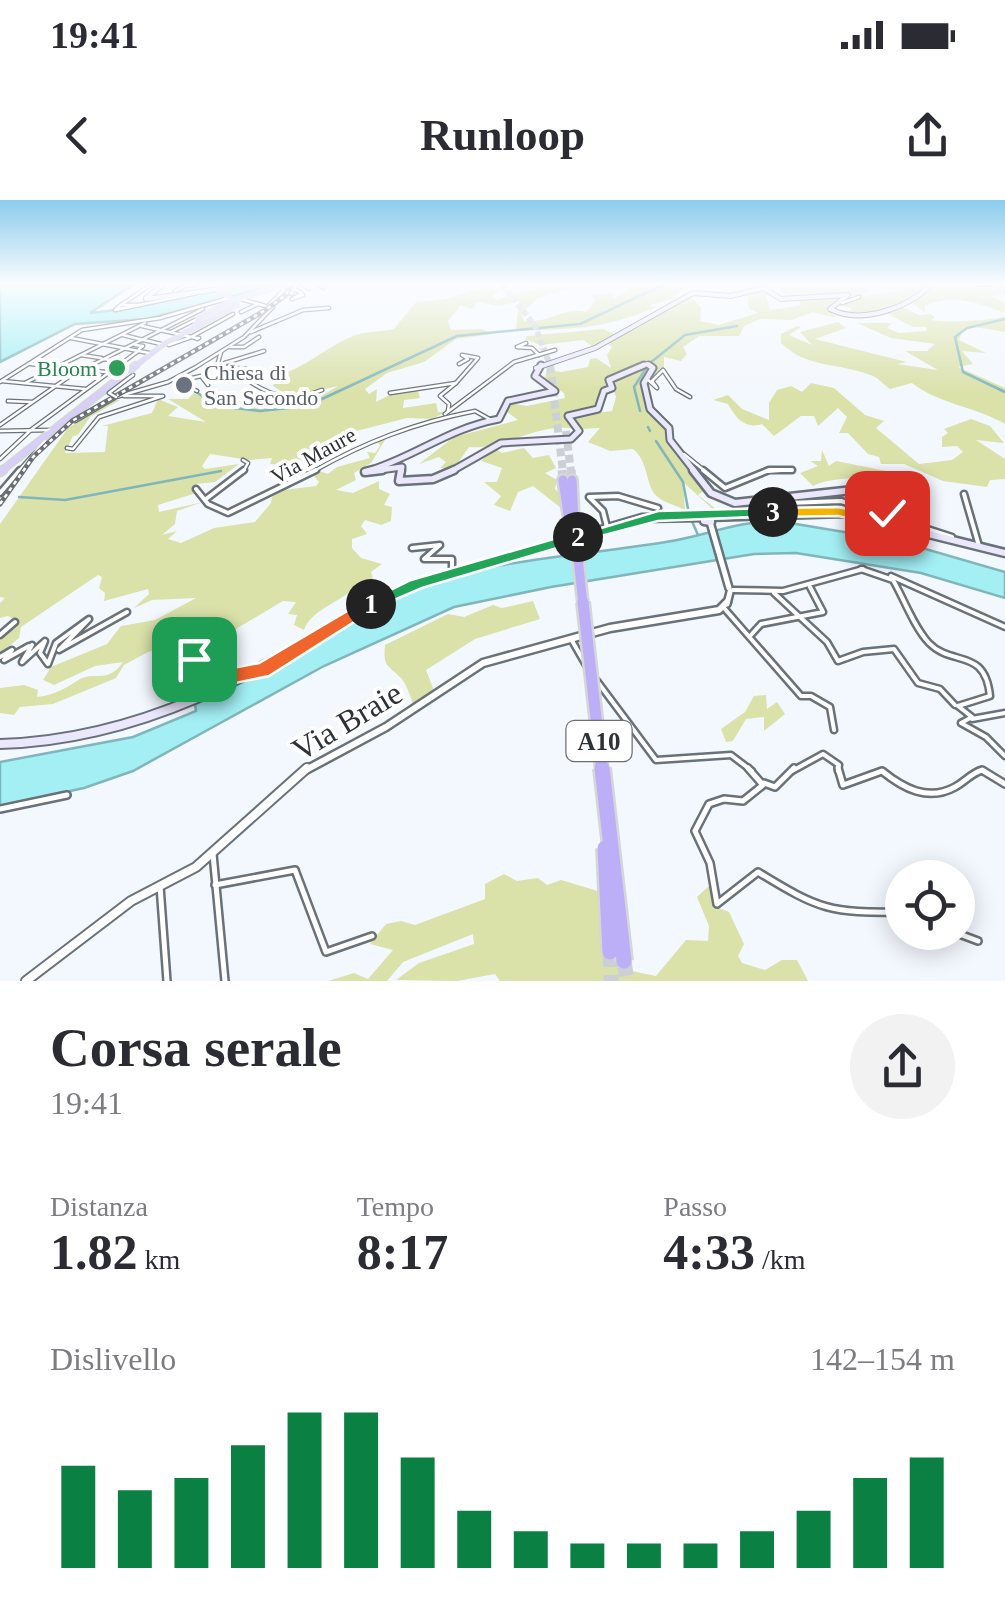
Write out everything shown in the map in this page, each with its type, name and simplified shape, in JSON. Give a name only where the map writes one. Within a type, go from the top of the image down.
[{"type":"highway","name":"A10","points":[[567,480],[624,961]]},
{"type":"highway","name":"A10","points":[[572,520],[605,848],[610,952]]},
{"type":"main road","points":[[199,320],[200,328]]},
{"type":"main road","points":[[0,473],[125,374],[133,372],[141,359],[162,342],[200,328],[208,320]]},
{"type":"main road","points":[[644,320],[595,348],[538,367],[536,377],[555,390],[508,401],[502,418],[461,426],[399,462],[365,472],[402,467],[399,481],[424,481],[453,474],[497,444],[571,439],[579,430],[568,416],[598,409],[602,394],[612,388],[612,378],[647,364],[652,368],[646,378],[650,409],[670,428],[669,438],[711,493],[724,502],[853,490],[870,496],[894,522]]},
{"type":"main road","points":[[0,744],[36,743],[165,714],[262,670],[374,602],[452,573],[651,517],[690,516],[707,521],[720,516],[828,511],[894,522],[1005,553]]},
{"type":"street","points":[[24,384],[150,320]]},
{"type":"street","points":[[170,320],[176,322]]},
{"type":"street","points":[[0,428],[54,386],[179,320]]},
{"type":"street","points":[[170,332],[194,320]]},
{"type":"street","points":[[246,336],[257,320]]},
{"type":"street","points":[[75,421],[118,396],[171,381],[278,320]]},
{"type":"street","points":[[253,348],[247,348],[272,323]]},
{"type":"street","points":[[1,382],[82,331],[137,324],[196,338]]},
{"type":"street","points":[[186,324],[200,328]]},
{"type":"street","points":[[122,335],[176,345],[200,328]]},
{"type":"street","points":[[70,338],[151,354]]},
{"type":"street","points":[[217,366],[221,352],[252,342]]},
{"type":"street","points":[[526,343],[517,348],[532,348],[540,355]]},
{"type":"street","points":[[0,460],[30,430],[143,346],[132,344]]},
{"type":"street","points":[[53,349],[60,351]]},
{"type":"street","points":[[441,416],[511,364],[555,350]]},
{"type":"street","points":[[225,363],[264,351]]},
{"type":"street","points":[[221,352],[224,368],[247,368],[252,383],[272,398],[298,398],[322,390]]},
{"type":"street","points":[[538,367],[579,354]]},
{"type":"street","points":[[81,355],[141,359]]},
{"type":"street","points":[[448,411],[440,396],[477,363],[477,358],[462,355],[468,358],[459,364]]},
{"type":"street","points":[[31,364],[125,374]]},
{"type":"street","points":[[67,448],[73,448],[95,420],[107,413],[163,396],[109,394],[133,372],[118,367]]},
{"type":"street","points":[[646,378],[657,388],[652,381],[662,370],[676,389],[690,397]]},
{"type":"street","points":[[181,383],[202,376],[208,385]]},
{"type":"street","points":[[171,381],[195,388]]},
{"type":"street","points":[[1,382],[85,389]]},
{"type":"street","points":[[390,393],[456,383]]},
{"type":"street","points":[[8,400],[32,402]]},
{"type":"street","points":[[441,416],[476,411],[494,421]]},
{"type":"street","name":"Via Maure","points":[[206,498],[216,510],[228,514],[236,506],[266,498],[366,442],[441,416]]},
{"type":"street","points":[[0,428],[52,430]]},
{"type":"street","points":[[0,473],[44,440]]},
{"type":"street","points":[[0,493],[36,447]]},
{"type":"street","points":[[679,452],[725,488],[768,470],[792,470]]},
{"type":"street","points":[[0,460],[12,462]]},
{"type":"street","points":[[196,488],[206,498],[244,472],[248,463],[242,460]]},
{"type":"street","points":[[964,494],[979,545]]},
{"type":"street","points":[[608,528],[603,511],[589,496],[618,496],[658,508]]},
{"type":"street","points":[[788,504],[841,501],[894,522],[955,538]]},
{"type":"street","points":[[889,503],[910,505],[928,529]]},
{"type":"street","points":[[707,521],[731,590],[724,608],[802,696],[811,696],[830,708],[834,730]]},
{"type":"street","points":[[412,548],[440,545],[424,560],[452,559],[452,573]]},
{"type":"street","points":[[731,590],[774,593],[810,587],[820,578],[861,570],[894,577],[1005,627]]},
{"type":"street","points":[[861,570],[893,580],[930,644],[964,654],[984,674],[990,696],[958,706],[972,719]]},
{"type":"street","points":[[750,636],[760,624],[824,612],[810,587]]},
{"type":"street","points":[[774,593],[794,615],[829,640],[842,663],[863,652],[878,654],[894,648],[918,683],[940,689],[955,705]]},
{"type":"street","name":"Via Braie","points":[[26,981],[131,900],[212,854],[321,758],[386,727],[488,660],[572,637],[724,608]]},
{"type":"street","points":[[0,657],[12,650],[4,660],[32,645],[25,662],[45,641],[40,653],[42,662],[48,664],[47,657],[56,643],[90,619],[59,650],[127,612]]},
{"type":"street","points":[[0,635],[15,622]]},
{"type":"street","points":[[572,637],[654,758],[665,763],[730,755],[775,787],[798,764],[823,754],[837,762],[837,776],[843,785],[882,771],[900,786],[950,790],[982,770],[1005,784]]},
{"type":"street","points":[[192,654],[194,659],[176,667],[191,670],[182,686],[262,670]]},
{"type":"street","points":[[1005,714],[961,723],[981,733],[1005,756]]},
{"type":"street","points":[[763,782],[743,801],[724,799],[709,804],[695,831],[710,863],[717,904],[758,872],[787,893],[822,906],[862,915],[885,913]]},
{"type":"street","points":[[0,809],[67,795]]},
{"type":"street","points":[[212,854],[225,981]]},
{"type":"street","points":[[216,885],[295,870],[326,952],[372,936]]},
{"type":"street","points":[[160,886],[167,981]]},
{"type":"green space","points":[[401,320],[448,320],[451,330],[482,329],[493,334],[456,339],[424,362],[387,373],[365,389],[369,394],[377,389],[376,402],[393,393],[443,387],[418,391],[420,398],[404,400],[403,408],[436,403],[438,412],[446,412],[432,419],[407,418],[341,435],[340,439],[359,443],[281,464],[270,464],[272,458],[249,460],[210,454],[202,466],[205,469],[239,464],[215,482],[196,484],[192,490],[196,493],[158,505],[159,512],[203,502],[177,511],[175,524],[162,535],[177,531],[168,539],[181,543],[214,528],[255,522],[272,497],[283,490],[316,486],[319,482],[314,476],[319,471],[328,474],[337,467],[370,458],[367,452],[375,453],[380,446],[377,440],[385,440],[371,463],[354,473],[356,480],[336,490],[353,493],[379,481],[379,489],[390,494],[384,505],[392,507],[391,521],[381,525],[365,520],[361,526],[367,534],[352,539],[352,548],[361,558],[382,564],[371,572],[374,583],[361,581],[314,615],[304,630],[294,625],[297,615],[288,614],[296,602],[283,601],[209,645],[194,640],[148,652],[124,665],[116,678],[53,704],[20,707],[14,715],[0,713],[0,688],[24,685],[38,690],[37,697],[56,693],[86,677],[112,673],[123,662],[95,666],[54,685],[43,680],[51,667],[107,644],[121,626],[155,620],[196,598],[152,600],[134,608],[149,594],[148,589],[104,601],[105,593],[99,588],[102,577],[98,575],[21,627],[19,638],[0,654],[0,636],[18,621],[8,616],[0,618],[0,603],[5,598],[0,597],[0,524],[68,428],[113,400],[120,400],[90,417],[78,435],[73,436],[65,453],[105,452],[108,426],[102,426],[152,413],[158,399],[178,407],[168,416],[206,422],[168,399],[188,399],[194,393],[220,406],[263,395],[279,399],[276,406],[305,406],[338,386],[290,397],[273,386],[279,374],[353,336],[394,329]]},
{"type":"green space","points":[[517,320],[616,320],[572,328],[516,331]]},
{"type":"green space","points":[[650,320],[700,320],[719,325],[757,320],[744,326],[739,336],[699,336],[683,347],[687,354],[681,361],[664,357],[664,367],[649,381],[654,367],[648,363],[608,378],[610,387],[596,402],[597,407],[565,417],[576,429],[548,429],[495,445],[469,447],[453,470],[440,468],[446,462],[439,457],[419,464],[454,437],[518,420],[506,411],[508,403],[527,406],[565,398],[564,393],[536,374],[545,378],[547,369],[561,372],[588,367],[590,359],[596,358],[611,368],[607,355],[612,347],[605,342],[627,331],[594,347],[583,340],[540,345],[525,339],[527,336],[603,329],[614,334],[637,321],[634,330]]},
{"type":"green space","points":[[900,320],[1005,320],[1005,332],[975,327],[962,331],[959,340],[986,353],[962,351],[973,364],[958,367],[1005,388],[1005,424],[934,396],[912,383],[890,389],[873,376],[812,361],[781,343],[781,334],[797,326],[801,327],[789,335],[812,345],[800,332],[838,322],[846,328],[815,339],[907,362],[897,364],[938,370],[905,351],[927,351],[935,344],[891,338],[857,323],[892,323],[887,328],[899,333],[926,331],[927,327],[913,327]]},
{"type":"green space","points":[[646,365],[650,367],[643,384],[646,400],[667,428],[666,440],[705,490],[698,495],[716,509],[769,504],[772,511],[716,512],[683,482],[685,510],[655,494],[633,449],[610,451],[588,442],[600,428],[581,429],[571,416],[612,411],[616,397],[610,381]]},
{"type":"green space","points":[[811,383],[834,388],[865,415],[884,421],[876,428],[919,464],[952,460],[963,452],[957,446],[942,447],[942,437],[948,433],[944,429],[971,419],[990,426],[1004,443],[976,440],[1005,459],[1005,479],[990,480],[987,487],[943,481],[904,464],[881,464],[879,457],[868,454],[848,433],[839,433],[847,417],[838,408],[818,426],[814,416],[801,416],[774,436],[762,424],[745,423],[728,404],[713,400],[728,395],[742,409],[769,420],[769,403],[777,390],[791,386],[802,392]]},
{"type":"green space","points":[[495,448],[502,453],[524,448],[533,458],[549,455],[556,468],[545,473],[557,480],[555,489],[563,497],[566,512],[533,486],[518,492],[510,511],[494,505],[501,496],[484,482],[497,482],[502,468],[481,461]]},
{"type":"green space","points":[[822,450],[829,466],[836,461],[897,473],[905,479],[846,479],[813,486],[800,473],[818,466],[810,461],[821,461]]},
{"type":"green space","points":[[533,601],[540,619],[475,639],[426,670],[435,693],[415,708],[403,681],[385,661],[385,645],[448,614],[464,617],[493,605],[502,608]]},
{"type":"green space","points":[[766,695],[767,709],[777,702],[785,714],[764,731],[764,717],[746,719],[733,741],[726,742],[721,729],[745,712],[754,696]]},
{"type":"green space","points":[[504,874],[517,881],[538,878],[547,885],[561,880],[601,892],[604,955],[622,969],[656,976],[686,940],[708,941],[709,926],[697,897],[710,885],[716,907],[729,912],[744,944],[738,956],[742,963],[765,970],[782,960],[797,960],[808,981],[500,981],[495,974],[457,981],[396,980],[419,963],[474,944],[473,934],[403,962],[387,981],[328,981],[354,973],[368,979],[393,950],[370,944],[386,924],[401,921],[415,925],[485,899],[485,884]]},
{"type":"water","points":[[0,320],[126,320],[75,324],[0,362]]},
{"type":"water","points":[[778,521],[898,541],[1005,572],[1005,598],[921,573],[796,553],[754,554],[454,607],[324,666],[133,771],[84,788],[0,806],[0,762],[133,737],[196,711],[195,704],[364,609],[420,585],[488,567],[666,542],[749,523]]},
{"type":"waterway","points":[[184,383],[202,396],[235,408],[260,411],[307,406],[457,336],[588,320]]},
{"type":"waterway","points":[[999,320],[967,328],[955,337],[963,372],[1005,392]]},
{"type":"waterway","points":[[650,363],[685,335],[737,326]]},
{"type":"waterway","points":[[640,411],[634,387],[648,365]]},
{"type":"waterway","points":[[648,427],[650,431]]},
{"type":"waterway","points":[[656,441],[683,482],[689,514]]},
{"type":"waterway","points":[[19,497],[65,500],[221,471]]},
{"type":"waterway","points":[[691,519],[698,535]]},
{"type":"tunnel","points":[[531,320],[550,366]]},
{"type":"tunnel","points":[[550,366],[563,472]]},
{"type":"tunnel","points":[[566,431],[571,472]]},
{"type":"tunnel","points":[[562,470],[563,480]]},
{"type":"tunnel","points":[[571,470],[572,480]]},
{"type":"tunnel","points":[[610,952],[611,981]]},
{"type":"tunnel","points":[[624,961],[627,981]]},
{"type":"railway","points":[[0,504],[33,457],[72,421],[248,320]]},
{"type":"place","name":"Bloom","points":[[117,368]]},
{"type":"place","name":"Chiesa di San Secondo","points":[[184,385]]},
{"type":"route","points":[[194,659],[176,667],[191,670],[182,686],[201,679],[262,670],[389,595],[642,518],[818,511],[844,512],[895,523],[887,513]]}]
